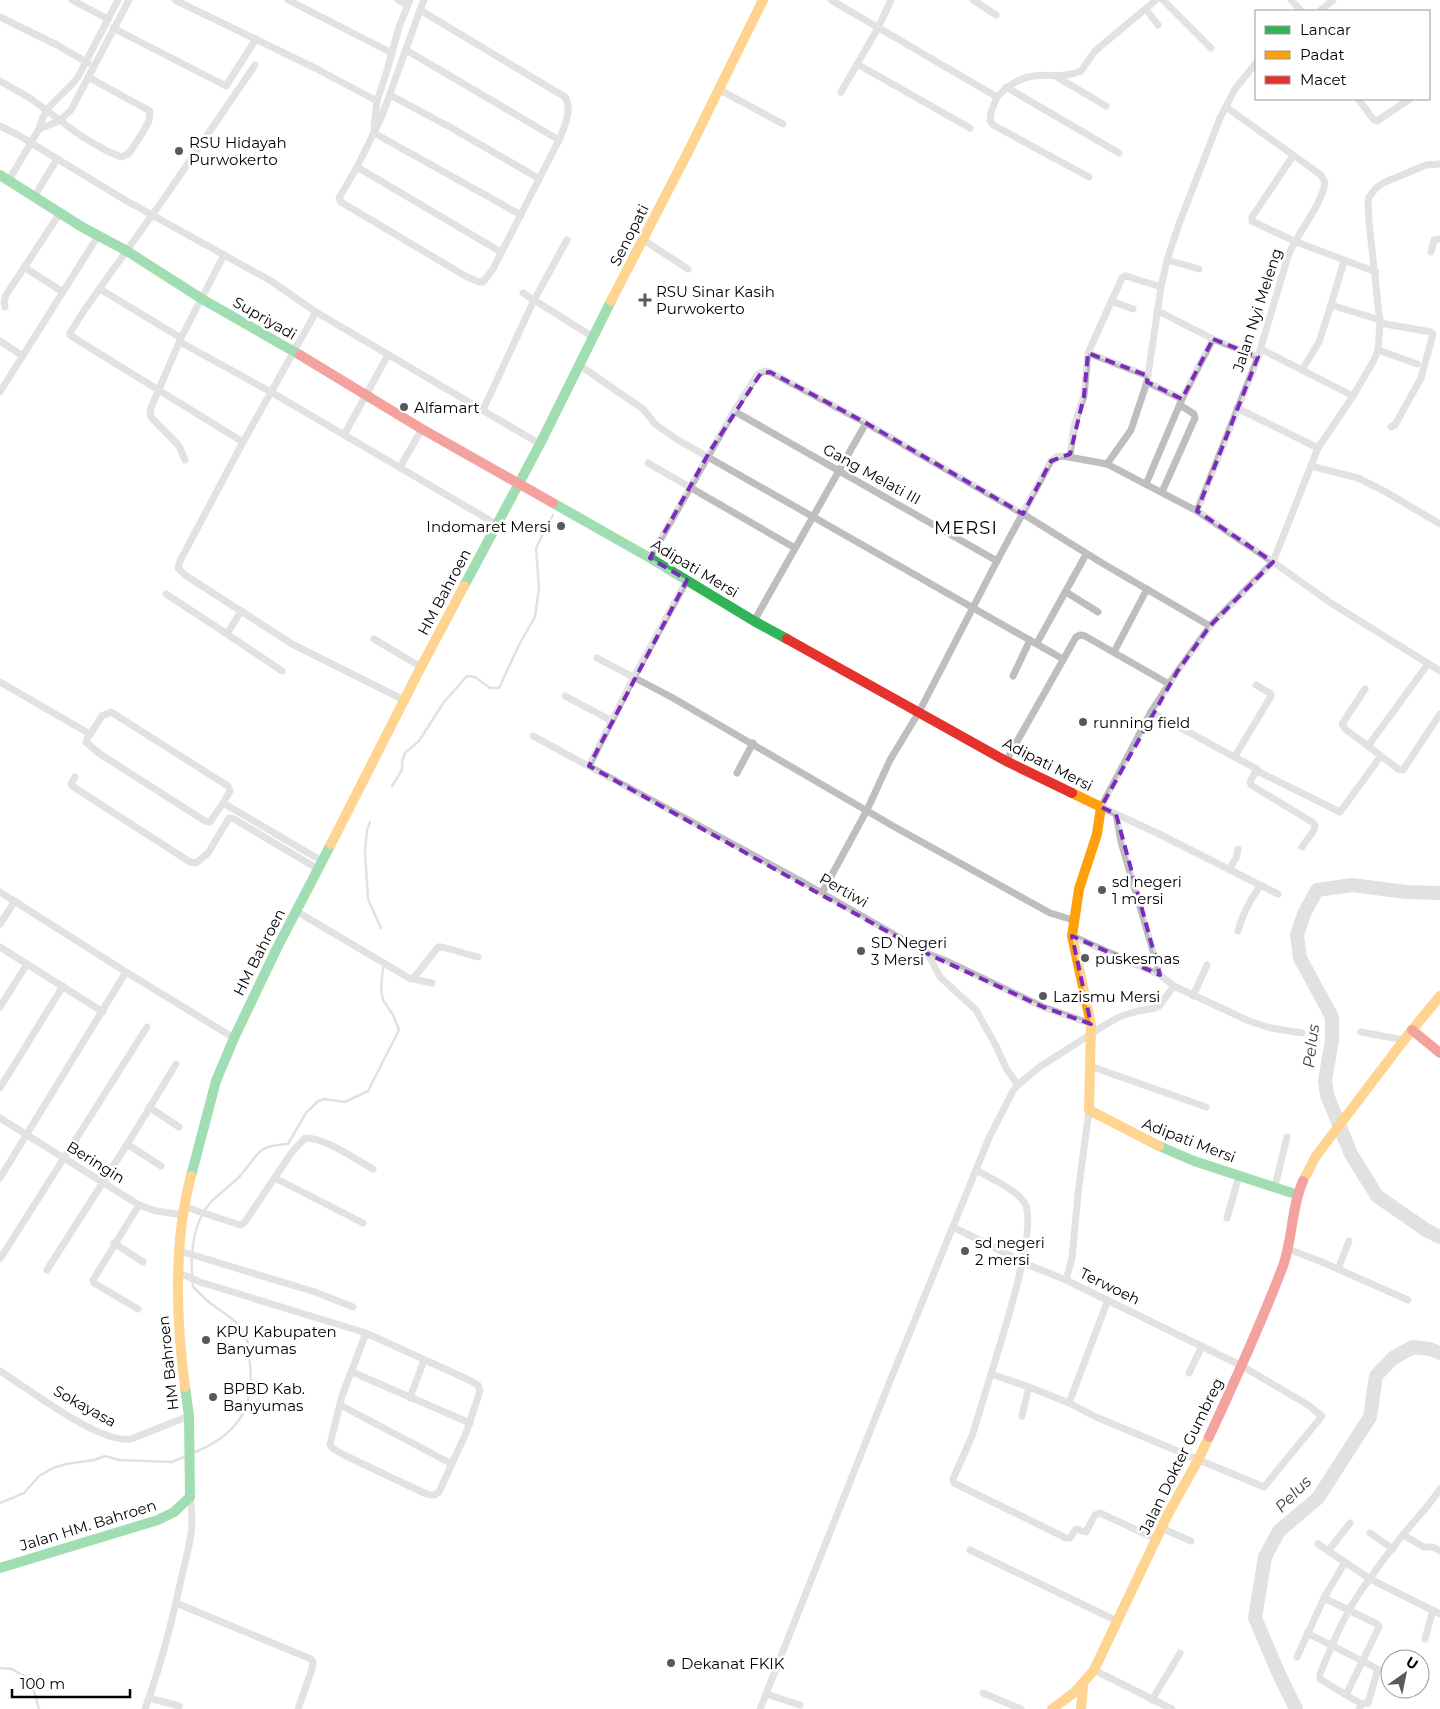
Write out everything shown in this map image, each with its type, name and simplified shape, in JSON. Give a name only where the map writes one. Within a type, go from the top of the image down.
[{"type":"street","points":[[72,0],[108,19]]},
{"type":"street","points":[[3,177],[39,129],[46,109],[71,87],[78,77],[118,0]]},
{"type":"street","points":[[39,129],[60,121],[71,110],[129,0]]},
{"type":"street","points":[[175,0],[317,69],[377,101]]},
{"type":"street","points":[[288,0],[392,53]]},
{"type":"street","points":[[374,133],[377,101],[399,27],[409,2],[398,0]]},
{"type":"street","points":[[420,10],[565,97],[569,107],[559,140],[538,178],[521,215],[486,280],[479,282],[467,277],[341,202],[339,198],[358,167],[374,133],[397,78],[406,50],[413,32],[420,10],[424,0]]},
{"type":"street","name":"Senopati","points":[[518,483],[540,444],[642,239],[720,90],[763,0]]},
{"type":"street","points":[[832,0],[997,97]]},
{"type":"street","points":[[841,92],[878,28],[891,0]]},
{"type":"street","points":[[973,0],[996,14]]},
{"type":"street","points":[[1089,177],[993,125],[990,122],[991,112],[997,97],[1006,87],[1032,76],[1057,77],[1081,71],[1095,51],[1156,0]]},
{"type":"street","points":[[1163,0],[1211,48]]},
{"type":"street","points":[[1291,0],[1300,10]]},
{"type":"street","points":[[1321,10],[1333,0]]},
{"type":"street","points":[[1146,9],[1158,25]]},
{"type":"street","points":[[0,17],[93,66]]},
{"type":"street","points":[[399,27],[413,32]]},
{"type":"street","points":[[114,28],[226,86],[256,39]]},
{"type":"street","points":[[406,50],[559,140]]},
{"type":"street","points":[[857,64],[970,128]]},
{"type":"street","points":[[1107,464],[1131,430],[1147,379],[1161,287],[1167,260],[1182,216],[1220,118],[1236,89],[1255,64]]},
{"type":"street","points":[[243,442],[70,335],[78,319],[255,65]]},
{"type":"street","points":[[386,74],[397,78]]},
{"type":"street","points":[[0,81],[30,98],[94,144],[120,157],[128,154],[149,121],[150,111],[88,76]]},
{"type":"street","points":[[1057,77],[1106,106]]},
{"type":"street","points":[[1006,87],[1118,153]]},
{"type":"street","points":[[720,90],[783,124]]},
{"type":"street","points":[[390,95],[538,178]]},
{"type":"street","points":[[1359,100],[1374,120],[1377,121],[1408,100]]},
{"type":"street","name":"Jalan Nyi Meleng","points":[[1197,511],[1261,349],[1294,241],[1323,193],[1325,183],[1322,175],[1226,107]]},
{"type":"street","points":[[0,126],[151,216],[271,281],[316,312],[540,444]]},
{"type":"street","points":[[374,133],[521,215]]},
{"type":"street","points":[[1293,156],[1251,218],[1257,224],[1294,241],[1370,270]]},
{"type":"street","points":[[34,197],[56,159]]},
{"type":"street","points":[[1278,894],[1099,806],[1151,712],[1165,681],[1209,625],[1269,559],[1312,466],[1314,446],[1374,360],[1378,350],[1377,320],[1370,270],[1368,203],[1372,192],[1383,183],[1410,171],[1426,165],[1440,164]]},
{"type":"street","points":[[358,167],[501,252]]},
{"type":"street","name":"Supriyadi","points":[[3,177],[98,236],[127,251],[202,299],[268,336],[422,429],[518,483]]},
{"type":"street","points":[[5,307],[6,295],[60,213]]},
{"type":"street","points":[[0,392],[98,236]]},
{"type":"street","points":[[642,239],[688,269]]},
{"type":"street","points":[[1431,252],[1434,240],[1440,239]]},
{"type":"street","points":[[483,410],[534,300],[567,240]]},
{"type":"street","points":[[185,460],[179,446],[151,417],[150,410],[180,340],[224,255]]},
{"type":"street","points":[[1167,260],[1199,269]]},
{"type":"street","points":[[1302,370],[1319,342],[1344,261]]},
{"type":"street","points":[[24,267],[63,292]]},
{"type":"street","points":[[1070,456],[1074,426],[1084,396],[1088,354],[1124,276],[1161,287]]},
{"type":"street","points":[[100,289],[180,340],[496,524]]},
{"type":"street","points":[[523,294],[593,337]]},
{"type":"street","points":[[1111,301],[1133,309]]},
{"type":"street","points":[[1331,305],[1377,320],[1433,334],[1421,378],[1395,425],[1391,427]]},
{"type":"street","points":[[1158,311],[1213,339],[1258,357]]},
{"type":"street","points":[[316,312],[243,442],[178,568],[185,575],[292,644],[404,700]]},
{"type":"street","points":[[1146,484],[1181,402],[1213,339]]},
{"type":"street","points":[[0,341],[23,356]]},
{"type":"street","points":[[1261,349],[1350,395]]},
{"type":"street","points":[[1378,350],[1418,364]]},
{"type":"street","points":[[1088,354],[1147,379],[1181,402],[1194,414],[1195,418],[1162,492]]},
{"type":"street","points":[[344,435],[388,355]]},
{"type":"street","points":[[579,365],[644,409],[660,428],[707,457],[1063,659]]},
{"type":"street","points":[[650,558],[734,411],[758,374],[765,371],[866,423],[1024,514],[1102,563],[1209,625]]},
{"type":"street","points":[[1237,408],[1314,446]]},
{"type":"street","name":"Gang Melati III","points":[[734,411],[997,561]]},
{"type":"street","points":[[754,621],[866,423]]},
{"type":"street","points":[[400,467],[422,429]]},
{"type":"street","points":[[822,893],[867,810],[890,760],[918,712],[1051,461],[1056,457],[1070,456],[1107,464],[1197,511],[1331,603],[1440,671]]},
{"type":"street","points":[[648,463],[795,548]]},
{"type":"street","points":[[1312,466],[1358,478],[1440,524]]},
{"type":"street","name":"HM Bahroen","points":[[190,1497],[189,1416],[181,1355],[181,1273],[189,1182],[216,1081],[234,1038],[296,911],[518,483]]},
{"type":"street","name":"Adipati Mersi","points":[[518,483],[650,558],[754,621],[842,668],[1006,761],[1099,806],[1097,834],[1070,919],[1087,1022],[1091,1035],[1089,1110],[1143,1139],[1194,1160],[1298,1194]]},
{"type":"street","points":[[1013,676],[1066,592],[1084,558]]},
{"type":"street","points":[[590,766],[634,677],[687,580]]},
{"type":"street","points":[[1114,652],[1147,588]]},
{"type":"street","points":[[1066,592],[1098,612]]},
{"type":"street","points":[[166,594],[282,671]]},
{"type":"street","points":[[227,634],[241,611]]},
{"type":"street","points":[[1006,761],[1063,659],[1076,637],[1080,634],[1165,681]]},
{"type":"street","points":[[374,639],[421,667]]},
{"type":"street","points":[[597,658],[753,743],[893,826],[1059,917],[1070,919]]},
{"type":"street","points":[[1368,746],[1428,664]]},
{"type":"street","points":[[0,682],[90,734]]},
{"type":"street","points":[[1235,756],[1271,696],[1271,694],[1256,685]]},
{"type":"street","points":[[1365,689],[1342,724],[1345,729],[1398,769],[1403,770],[1440,714]]},
{"type":"street","points":[[565,696],[612,721]]},
{"type":"street","points":[[110,712],[228,786],[230,791],[223,803],[210,822],[205,821],[100,754],[86,742],[102,716],[110,712]]},
{"type":"street","points":[[1151,712],[1257,768],[1257,771],[1340,812],[1380,756]]},
{"type":"street","name":"Pertiwi","points":[[533,736],[822,893],[928,954],[1043,1007],[1087,1022]]},
{"type":"street","points":[[737,773],[753,743]]},
{"type":"street","points":[[1257,771],[1250,781],[1251,785],[1312,822],[1315,826],[1302,847]]},
{"type":"street","points":[[75,777],[71,784],[72,786],[190,862],[196,863],[208,853],[225,821],[230,818],[320,865]]},
{"type":"street","points":[[223,803],[320,865]]},
{"type":"street","points":[[1116,814],[1124,851],[1160,975]]},
{"type":"street","points":[[1229,870],[1236,858],[1238,849]]},
{"type":"street","points":[[1238,931],[1240,922],[1260,886]]},
{"type":"street","points":[[0,892],[234,1038]]},
{"type":"street","points":[[0,924],[15,901]]},
{"type":"street","points":[[296,911],[403,975],[432,983]]},
{"type":"street","points":[[1072,936],[1160,975],[1174,986],[1193,996],[1249,1021],[1271,1028],[1302,1033]]},
{"type":"street","points":[[0,947],[103,1012]]},
{"type":"street","points":[[413,979],[438,948],[442,947],[478,957]]},
{"type":"street","points":[[928,954],[940,977],[976,1010],[996,1046],[1002,1062],[1018,1085]]},
{"type":"street","points":[[0,1007],[27,964]]},
{"type":"street","points":[[1193,996],[1207,965]]},
{"type":"street","points":[[0,1178],[126,972]]},
{"type":"street","points":[[0,1088],[63,986]]},
{"type":"street","points":[[760,1709],[989,1138],[1013,1091],[1018,1085],[1063,1052],[1120,1016],[1159,1006],[1174,986]]},
{"type":"street","name":"Jalan Dokter Gumbreg","points":[[1052,1709],[1083,1686],[1094,1670],[1161,1528],[1198,1460],[1242,1366],[1288,1249],[1298,1194],[1316,1156],[1404,1040],[1440,996]]},
{"type":"street","points":[[0,1259],[147,1027]]},
{"type":"street","points":[[1412,1030],[1440,1053]]},
{"type":"street","points":[[1361,1032],[1404,1040]]},
{"type":"street","points":[[46,1270],[176,1064]]},
{"type":"street","points":[[1090,1066],[1206,1107]]},
{"type":"street","points":[[149,1107],[179,1126]]},
{"type":"street","name":"Terwoeh","points":[[1089,1110],[1072,1258],[1066,1280],[1242,1366],[1308,1405],[1322,1416],[1264,1487],[1198,1460]]},
{"type":"street","name":"Beringin","points":[[0,1118],[102,1183],[138,1204],[156,1211],[187,1210],[240,1225],[244,1223],[275,1178]]},
{"type":"street","points":[[1275,1186],[1287,1137]]},
{"type":"street","points":[[363,1223],[275,1178],[292,1152],[305,1138],[312,1138],[324,1143],[373,1170]]},
{"type":"street","points":[[127,1144],[162,1166]]},
{"type":"street","points":[[976,1170],[1015,1193],[1026,1205],[1028,1233],[1026,1263],[972,1436],[954,1483],[1068,1539],[1072,1537],[1076,1529],[1086,1532],[1095,1515],[1100,1513],[1156,1539]]},
{"type":"street","points":[[1227,1218],[1239,1176]]},
{"type":"street","points":[[138,1204],[93,1282],[138,1309]]},
{"type":"street","points":[[953,1227],[1026,1263],[1066,1280]]},
{"type":"street","points":[[1338,1269],[1350,1241]]},
{"type":"street","points":[[114,1243],[144,1262]]},
{"type":"street","points":[[1288,1249],[1408,1300]]},
{"type":"street","points":[[184,1252],[315,1292],[353,1307]]},
{"type":"street","points":[[181,1273],[200,1282],[366,1333],[478,1385],[480,1391],[470,1423],[439,1492],[435,1495],[430,1495],[344,1454],[332,1448],[330,1444],[340,1405],[366,1333]]},
{"type":"street","points":[[1069,1403],[1108,1300]]},
{"type":"street","points":[[1189,1373],[1202,1346]]},
{"type":"street","points":[[410,1398],[424,1360]]},
{"type":"street","name":"Sokayasa","points":[[0,1371],[69,1416],[103,1435],[123,1441],[189,1416]]},
{"type":"street","points":[[352,1372],[470,1423]]},
{"type":"street","points":[[991,1374],[1069,1403],[1096,1417],[1198,1460]]},
{"type":"street","points":[[1022,1416],[1029,1387]]},
{"type":"street","points":[[340,1405],[452,1464]]},
{"type":"street","points":[[1307,1633],[1332,1645],[1362,1661],[1375,1667],[1378,1671],[1368,1704],[1361,1706],[1320,1679],[1320,1674],[1332,1645],[1350,1610],[1370,1579],[1403,1534],[1417,1521],[1440,1488]]},
{"type":"street","points":[[145,1709],[163,1653],[192,1538],[193,1515],[190,1497]]},
{"type":"street","name":"Jalan HM. Bahroen","points":[[0,1568],[158,1520],[174,1512],[190,1497]]},
{"type":"street","points":[[1328,1551],[1350,1523]]},
{"type":"street","points":[[1161,1528],[1191,1541]]},
{"type":"street","points":[[1370,1533],[1393,1549]]},
{"type":"street","points":[[1403,1534],[1424,1547],[1433,1547],[1440,1551]]},
{"type":"street","points":[[1318,1544],[1370,1579],[1436,1612],[1425,1639]]},
{"type":"street","points":[[970,1550],[1117,1621]]},
{"type":"street","points":[[1297,1656],[1324,1598],[1345,1562]]},
{"type":"street","points":[[1324,1598],[1377,1624],[1379,1627],[1346,1695]]},
{"type":"street","points":[[176,1603],[310,1659],[313,1662],[312,1669],[298,1709]]},
{"type":"street","points":[[1152,1700],[1180,1653]]},
{"type":"street","points":[[1094,1670],[1172,1709]]},
{"type":"street","points":[[1082,1709],[1083,1686]]},
{"type":"street","points":[[766,1694],[800,1705]]},
{"type":"street","points":[[983,1694],[1021,1709]]},
{"type":"street","points":[[149,1698],[179,1706]]},
{"type":"highlighted area","points":[[1213,339],[1258,357],[1197,511],[1273,562],[1210,626],[1177,672],[1101,807],[1116,814],[1160,975],[1072,936],[1091,1024],[1043,1007],[928,954],[589,766],[687,580],[650,558],[710,451],[761,373],[770,372],[866,423],[1023,514],[1051,461],[1070,454],[1084,396],[1088,353],[1148,376],[1147,382],[1182,399]]},
{"type":"waterway","points":[[392,786],[402,770],[405,753],[419,741],[444,702],[467,676],[475,677],[490,688],[499,688],[519,645],[535,617],[539,588],[536,548],[553,515]]},
{"type":"waterway","points":[[370,822],[367,830],[365,852],[368,899],[381,928]]},
{"type":"waterway","name":"Pelus","points":[[1440,893],[1406,892],[1352,885],[1317,890],[1304,914],[1297,935],[1300,958],[1332,1017],[1332,1040],[1325,1081],[1327,1095],[1351,1154],[1377,1196],[1426,1230],[1440,1237]]},
{"type":"waterway","points":[[193,1453],[220,1439],[231,1430],[245,1408],[251,1381],[248,1347],[246,1337],[240,1326],[193,1287],[193,1242],[199,1221],[211,1202],[240,1176],[259,1152],[269,1147],[288,1144],[306,1113],[318,1101],[324,1099],[345,1102],[368,1091],[399,1030],[393,1015],[383,1000],[381,989],[383,968]]},
{"type":"waterway","name":"Pelus","points":[[1296,1709],[1255,1618],[1265,1557],[1279,1531],[1318,1498],[1370,1417],[1376,1376],[1393,1358],[1413,1347],[1430,1349],[1440,1353]]},
{"type":"waterway","points":[[0,1503],[24,1493],[39,1476],[53,1468],[66,1464],[94,1460],[105,1456],[119,1460],[172,1462],[188,1455]]},
{"type":"waterway","points":[[0,1668],[12,1669],[31,1680],[39,1709]]},
{"type":"traffic: fast","points":[[0,175],[82,227],[127,251],[202,299],[300,355]]},
{"type":"traffic: fast","points":[[464,586],[540,444],[611,301]]},
{"type":"traffic: fast","points":[[553,503],[787,639]]},
{"type":"traffic: fast","points":[[191,1176],[216,1081],[234,1038],[277,948],[331,844]]},
{"type":"traffic: fast","points":[[1159,1146],[1194,1161],[1298,1195]]},
{"type":"traffic: fast","points":[[0,1568],[158,1520],[174,1512],[190,1497],[189,1416],[185,1387]]},
{"type":"traffic: slow","points":[[611,301],[688,152],[763,0]]},
{"type":"traffic: slow","points":[[331,844],[464,586]]},
{"type":"traffic: slow","points":[[1072,793],[1101,807],[1097,834],[1079,889],[1072,936],[1091,1024],[1089,1110],[1159,1146]]},
{"type":"traffic: slow","points":[[1303,1181],[1316,1156],[1404,1040],[1440,996]]},
{"type":"traffic: slow","points":[[185,1387],[178,1308],[178,1281],[181,1228],[191,1176]]},
{"type":"traffic: slow","points":[[1052,1709],[1075,1692],[1094,1670],[1168,1514],[1209,1437]]},
{"type":"traffic: slow","points":[[1081,1709],[1083,1686]]},
{"type":"traffic: jam","points":[[300,355],[422,429],[553,503]]},
{"type":"traffic: jam","points":[[787,639],[1006,761],[1072,793]]},
{"type":"traffic: jam","points":[[1412,1030],[1440,1053]]},
{"type":"traffic: jam","points":[[1209,1437],[1257,1331],[1283,1266],[1289,1245],[1296,1202],[1303,1181]]},
{"type":"place","name":"RSU Hidayah Purwokerto","points":[[179,151]]},
{"type":"place","name":"RSU Sinar Kasih Purwokerto","points":[[645,300]]},
{"type":"place","name":"Alfamart","points":[[404,407]]},
{"type":"place","name":"Indomaret Mersi","points":[[561,526]]},
{"type":"place","name":"running field","points":[[1083,722]]},
{"type":"place","name":"sd negeri 1 mersi","points":[[1102,890]]},
{"type":"place","name":"SD Negeri 3 Mersi","points":[[861,951]]},
{"type":"place","name":"puskesmas","points":[[1085,958]]},
{"type":"place","name":"Lazismu Mersi","points":[[1043,996]]},
{"type":"place","name":"sd negeri 2 mersi","points":[[965,1251]]},
{"type":"place","name":"KPU Kabupaten Banyumas","points":[[206,1340]]},
{"type":"place","name":"BPBD Kab. Banyumas","points":[[213,1397]]},
{"type":"place","name":"Dekanat FKIK","points":[[671,1663]]},
{"type":"district","name":"MERSI","points":[[966,528]]}]
